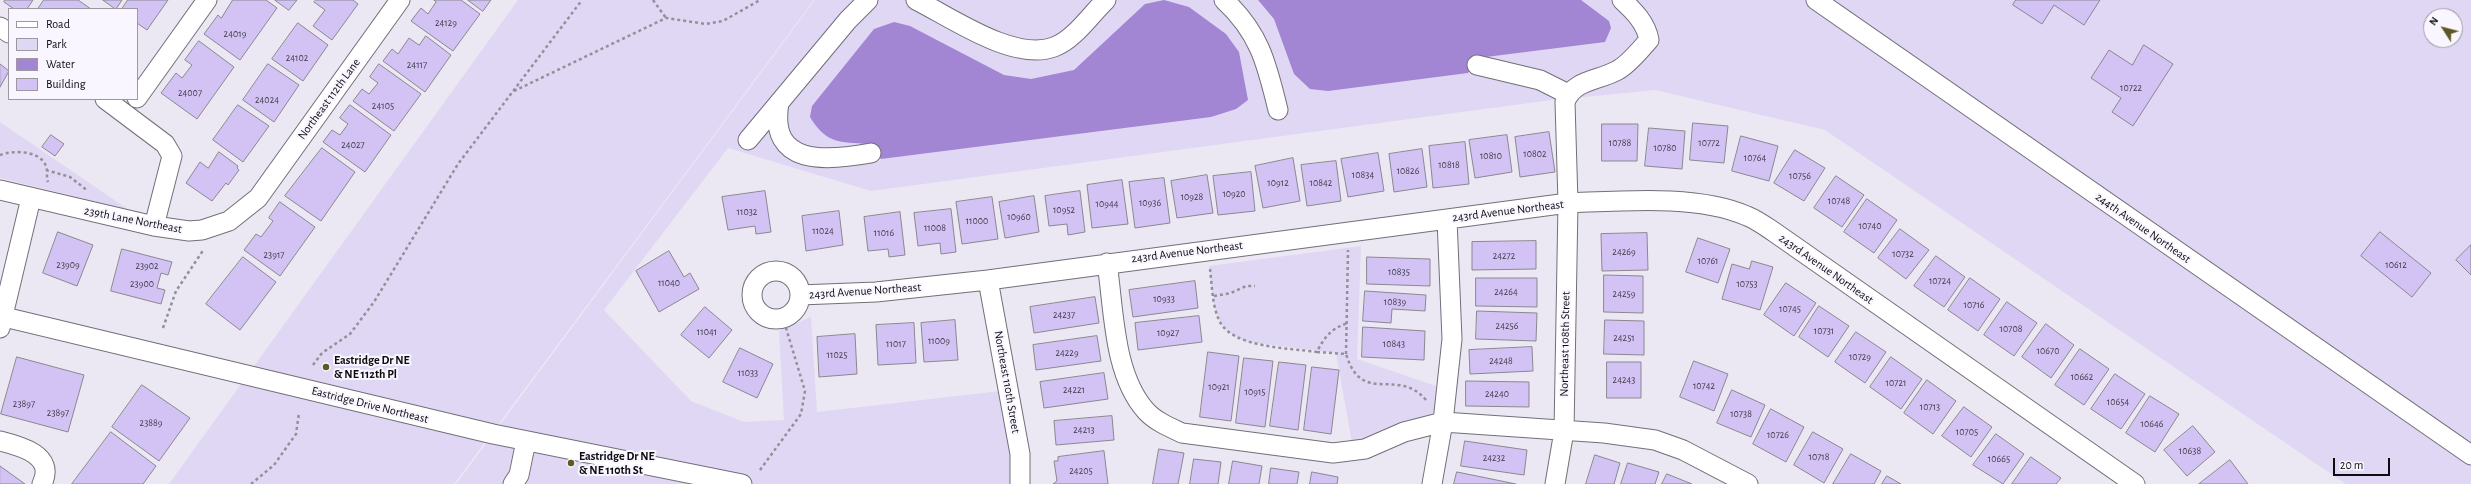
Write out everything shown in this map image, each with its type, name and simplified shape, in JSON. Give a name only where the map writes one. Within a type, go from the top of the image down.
[{"type":"street","points":[[138,96],[207,0]]},
{"type":"street","name":"Northeast 112th Lane","points":[[258,198],[400,0]]},
{"type":"street","points":[[748,140],[848,20],[868,0]]},
{"type":"street","points":[[916,0],[1004,45],[1022,50],[1055,47],[1070,36],[1106,0]]},
{"type":"street","points":[[1224,0],[1256,37],[1264,54],[1278,110]]},
{"type":"street","points":[[1477,65],[1540,80],[1568,94],[1578,85],[1618,70],[1649,40],[1647,30],[1635,12],[1622,0]]},
{"type":"street","name":"244th Avenue Northeast","points":[[1816,0],[2471,455]]},
{"type":"street","name":"Northeast 108th Street","points":[[1555,484],[1564,431],[1568,203],[1563,113],[1568,94]]},
{"type":"street","points":[[112,100],[133,103],[166,144],[172,156],[154,226]]},
{"type":"street","points":[[779,103],[776,119],[778,132],[783,142],[793,151],[821,158],[840,158],[871,153]]},
{"type":"street","name":"239th Lane Northeast","points":[[0,190],[154,226],[189,231],[202,230],[229,221],[258,198]]},
{"type":"street","points":[[1,320],[30,198]]},
{"type":"street","name":"243rd Avenue Northeast","points":[[800,295],[876,292],[988,280],[1568,203],[1668,202],[1726,208],[1747,216],[1774,232],[2135,484]]},
{"type":"street","points":[[1432,484],[1443,422],[1452,339],[1447,219]]},
{"type":"street","points":[[1107,263],[1124,374],[1133,395],[1146,412],[1162,423],[1182,433],[1333,453],[1365,449],[1404,432],[1443,422],[1564,431],[1654,440],[1683,450],[1748,484]]},
{"type":"street","name":"243rd Avenue Northeast","points":[[773,271],[788,274],[798,285],[800,295],[796,309],[783,318],[767,318],[755,308],[752,292],[759,278],[773,271]]},
{"type":"street","name":"Northeast 110th Street","points":[[988,280],[1020,454],[1020,484]]},
{"type":"street","name":"Eastridge Drive Northeast","points":[[1,320],[526,441],[742,484]]},
{"type":"street","points":[[0,441],[30,449],[40,458],[45,473],[42,484]]},
{"type":"street","points":[[513,484],[518,475],[526,441]]},
{"type":"path","points":[[313,365],[322,353],[350,334],[374,302],[458,164],[582,0]]},
{"type":"path","points":[[653,0],[666,18]]},
{"type":"path","points":[[512,92],[666,18],[706,24],[723,21],[760,0]]},
{"type":"path","points":[[0,155],[19,151],[28,153],[42,161],[46,170],[48,184]]},
{"type":"path","points":[[46,170],[70,178],[87,189],[90,195]]},
{"type":"path","points":[[163,328],[176,291],[206,245]]},
{"type":"path","points":[[1348,248],[1348,323],[1346,354],[1350,368],[1359,379],[1370,384],[1400,385],[1413,388],[1429,404]]},
{"type":"path","points":[[1209,266],[1219,322],[1224,329],[1239,339],[1317,352],[1346,354]]},
{"type":"path","points":[[1214,296],[1231,293],[1246,286],[1255,286]]},
{"type":"path","points":[[760,470],[801,414],[805,391],[783,318]]},
{"type":"path","points":[[1317,352],[1322,341],[1330,332],[1348,323]]},
{"type":"path","points":[[251,484],[274,465],[296,434],[299,413]]},
{"type":"green space","points":[[518,0],[814,0],[454,484],[169,484]]},
{"type":"green space","points":[[815,0],[2471,0],[2471,484],[2346,484],[1825,130],[1655,90],[1544,101],[871,191],[728,148],[604,310],[691,401],[744,422],[784,420],[779,331],[811,317],[817,412],[1009,390],[1017,484],[456,484]]},
{"type":"green space","points":[[0,122],[129,210],[0,178]]},
{"type":"green space","points":[[1361,246],[1357,359],[1436,386],[1436,407],[1433,413],[1428,417],[1413,420],[1367,439],[1352,443],[1336,353],[1249,342],[1236,337],[1227,330],[1216,313],[1209,266]]},
{"type":"water","points":[[1164,0],[1189,7],[1226,34],[1239,52],[1248,100],[1236,109],[1211,117],[881,159],[868,144],[842,142],[828,137],[816,126],[810,117],[812,106],[874,29],[894,22],[910,26],[1004,75],[1031,79],[1074,70],[1145,4]]},
{"type":"water","points":[[1258,0],[1581,0],[1609,21],[1611,28],[1605,42],[1478,58],[1468,73],[1328,91],[1310,89],[1294,74],[1274,19]]},
{"type":"building","points":[[5,0],[33,0],[28,8],[13,8],[4,2]]},
{"type":"building","points":[[44,0],[78,0],[90,8],[39,8]]},
{"type":"building","points":[[103,0],[122,0],[117,8]]},
{"type":"building","points":[[128,0],[168,0],[147,30],[138,24],[138,8],[123,8]]},
{"type":"building","points":[[233,0],[266,0],[277,8],[240,60],[204,34],[218,15],[221,18]]},
{"type":"building","points":[[275,0],[297,0],[289,10]]},
{"type":"building","points":[[316,0],[353,0],[358,4],[332,40],[313,26],[325,10],[314,2]]},
{"type":"building","points":[[434,0],[461,0],[480,14],[453,51],[411,21],[421,8],[428,14],[436,2]]},
{"type":"building","points":[[468,0],[491,0],[483,11]]},
{"type":"building","points":[[2016,0],[2100,0],[2084,25],[2054,5],[2042,24],[2013,5]]},
{"type":"building","points":[[298,23],[328,45],[303,81],[272,59]]},
{"type":"building","points":[[426,36],[451,55],[425,92],[383,61],[392,49],[398,54],[409,38],[419,45]]},
{"type":"building","points":[[199,41],[234,67],[197,119],[161,93],[176,73],[182,78],[192,65],[185,60]]},
{"type":"building","points":[[2144,45],[2173,64],[2133,126],[2112,112],[2121,98],[2091,78],[2109,50],[2132,65]]},
{"type":"building","points":[[0,64],[8,70],[8,73],[0,87]]},
{"type":"building","points":[[268,64],[299,85],[274,122],[243,100]]},
{"type":"building","points":[[379,64],[421,94],[394,131],[353,101],[362,89],[369,94],[378,83],[370,77]]},
{"type":"building","points":[[238,105],[269,126],[243,162],[213,140]]},
{"type":"building","points":[[350,105],[391,135],[365,172],[323,142],[332,130],[340,135],[348,124],[340,118]]},
{"type":"building","points":[[1693,123],[1728,126],[1724,163],[1690,160]]},
{"type":"building","points":[[1602,124],[1638,124],[1637,161],[1602,161]]},
{"type":"building","points":[[1649,128],[1685,131],[1682,169],[1645,166]]},
{"type":"building","points":[[1549,132],[1555,172],[1520,177],[1515,137]]},
{"type":"building","points":[[51,135],[64,144],[55,156],[42,147]]},
{"type":"building","points":[[1507,135],[1512,172],[1475,178],[1469,140]]},
{"type":"building","points":[[1741,136],[1778,146],[1769,181],[1732,171]]},
{"type":"building","points":[[1465,142],[1469,184],[1433,188],[1429,146]]},
{"type":"building","points":[[322,148],[355,172],[321,221],[285,196]]},
{"type":"building","points":[[1422,149],[1427,187],[1394,192],[1389,154]]},
{"type":"building","points":[[1795,150],[1825,168],[1804,201],[1774,183]]},
{"type":"building","points":[[219,152],[238,166],[237,168],[239,170],[228,185],[226,183],[212,201],[186,183],[200,162],[208,168]]},
{"type":"building","points":[[1378,153],[1384,191],[1348,197],[1341,159]]},
{"type":"building","points":[[1293,158],[1300,201],[1263,208],[1255,166]]},
{"type":"building","points":[[1336,161],[1341,201],[1307,206],[1301,165]]},
{"type":"building","points":[[1251,172],[1255,211],[1218,215],[1213,176]]},
{"type":"building","points":[[1207,175],[1213,213],[1177,218],[1171,181]]},
{"type":"building","points":[[1836,176],[1864,195],[1842,227],[1814,208]]},
{"type":"building","points":[[1164,178],[1170,223],[1135,228],[1129,182]]},
{"type":"building","points":[[1122,180],[1128,224],[1092,228],[1087,185]]},
{"type":"building","points":[[765,191],[771,232],[756,234],[755,226],[728,230],[722,197]]},
{"type":"building","points":[[1080,191],[1085,232],[1068,235],[1067,224],[1049,226],[1045,196]]},
{"type":"building","points":[[1034,196],[1039,232],[1005,238],[999,202]]},
{"type":"building","points":[[992,197],[998,239],[962,244],[956,202]]},
{"type":"building","points":[[1867,199],[1897,220],[1874,253],[1844,232]]},
{"type":"building","points":[[280,202],[315,227],[280,276],[244,250],[256,234],[261,237],[273,221],[269,218]]},
{"type":"building","points":[[951,209],[956,252],[941,254],[940,243],[918,246],[914,213]]},
{"type":"building","points":[[839,211],[843,245],[806,251],[802,216]]},
{"type":"building","points":[[900,212],[905,255],[889,257],[888,249],[868,251],[864,217]]},
{"type":"building","points":[[1900,229],[1929,250],[1906,279],[1878,258]]},
{"type":"building","points":[[58,232],[93,245],[77,286],[43,273]]},
{"type":"building","points":[[2380,232],[2431,273],[2412,297],[2361,256]]},
{"type":"building","points":[[1647,233],[1648,270],[1602,271],[1601,234]]},
{"type":"building","points":[[1698,238],[1730,249],[1718,283],[1686,272]]},
{"type":"building","points":[[1536,241],[1536,269],[1472,270],[1472,242]]},
{"type":"building","points":[[2471,245],[2471,275],[2456,260]]},
{"type":"building","points":[[122,249],[172,262],[168,275],[161,273],[157,288],[165,290],[161,304],[111,291]]},
{"type":"building","points":[[669,251],[684,277],[690,273],[699,289],[659,312],[636,271]]},
{"type":"building","points":[[1936,256],[1965,277],[1944,307],[1914,286]]},
{"type":"building","points":[[243,257],[276,282],[240,330],[206,304]]},
{"type":"building","points":[[1367,257],[1430,259],[1430,286],[1367,284]]},
{"type":"building","points":[[1752,261],[1773,267],[1760,310],[1722,299],[1732,264],[1749,269]]},
{"type":"building","points":[[1604,275],[1643,276],[1643,313],[1604,312]]},
{"type":"building","points":[[1476,278],[1537,278],[1537,307],[1476,306]]},
{"type":"building","points":[[1970,278],[2000,299],[1978,331],[1948,310]]},
{"type":"building","points":[[1195,281],[1198,308],[1133,317],[1129,290]]},
{"type":"building","points":[[1786,283],[1816,303],[1794,336],[1764,315]]},
{"type":"building","points":[[1365,291],[1426,295],[1425,311],[1392,309],[1391,323],[1363,321]]},
{"type":"building","points":[[1095,297],[1099,323],[1034,333],[1030,307]]},
{"type":"building","points":[[2007,302],[2037,323],[2014,356],[1984,335]]},
{"type":"building","points":[[1819,306],[1849,326],[1828,357],[1799,337]]},
{"type":"building","points":[[705,307],[732,330],[709,358],[681,335]]},
{"type":"building","points":[[1477,311],[1537,313],[1536,341],[1476,339]]},
{"type":"building","points":[[1199,316],[1202,342],[1138,350],[1135,323]]},
{"type":"building","points":[[955,320],[958,360],[924,362],[921,323]]},
{"type":"building","points":[[1605,320],[1644,321],[1644,355],[1604,354]]},
{"type":"building","points":[[914,323],[916,363],[878,365],[876,325]]},
{"type":"building","points":[[2046,324],[2074,345],[2051,378],[2022,357]]},
{"type":"building","points":[[1363,327],[1425,331],[1424,360],[1362,357]]},
{"type":"building","points":[[1856,332],[1886,352],[1865,383],[1835,362]]},
{"type":"building","points":[[855,334],[857,374],[819,377],[817,337]]},
{"type":"building","points":[[1097,336],[1101,361],[1036,370],[1033,345]]},
{"type":"building","points":[[1532,347],[1533,371],[1470,374],[1469,350]]},
{"type":"building","points":[[740,348],[773,364],[757,398],[723,382]]},
{"type":"building","points":[[2080,349],[2109,369],[2084,405],[2055,385]]},
{"type":"building","points":[[1208,352],[1239,356],[1231,421],[1200,417]]},
{"type":"building","points":[[17,357],[84,375],[68,432],[1,414]]},
{"type":"building","points":[[1891,357],[1922,379],[1901,409],[1870,387]]},
{"type":"building","points":[[1244,358],[1273,361],[1265,427],[1236,423]]},
{"type":"building","points":[[1694,361],[1728,374],[1714,411],[1680,397]]},
{"type":"building","points":[[1279,362],[1306,365],[1298,430],[1270,426]]},
{"type":"building","points":[[1607,362],[1641,362],[1641,398],[1607,398]]},
{"type":"building","points":[[1312,367],[1339,370],[1331,434],[1304,430]]},
{"type":"building","points":[[1104,373],[1108,399],[1044,408],[1040,382]]},
{"type":"building","points":[[2115,374],[2145,394],[2121,429],[2091,409]]},
{"type":"building","points":[[1927,380],[1956,401],[1933,434],[1904,413]]},
{"type":"building","points":[[1466,381],[1529,382],[1529,407],[1466,406]]},
{"type":"building","points":[[142,385],[190,418],[159,461],[112,427]]},
{"type":"building","points":[[1732,390],[1765,405],[1751,437],[1717,423]]},
{"type":"building","points":[[2150,396],[2179,414],[2155,452],[2126,433]]},
{"type":"building","points":[[1964,407],[1992,427],[1971,457],[1942,436]]},
{"type":"building","points":[[1771,409],[1804,427],[1786,462],[1753,444]]},
{"type":"building","points":[[1112,416],[1114,440],[1056,445],[1054,421]]},
{"type":"building","points":[[2193,426],[2215,452],[2187,476],[2164,450]]},
{"type":"building","points":[[111,432],[156,466],[143,484],[72,484]]},
{"type":"building","points":[[1813,432],[1843,449],[1824,483],[1794,465]]},
{"type":"building","points":[[1996,434],[2024,454],[2003,484],[1973,465]]},
{"type":"building","points":[[1465,441],[1527,450],[1524,475],[1461,466]]},
{"type":"building","points":[[1159,449],[1184,453],[1178,484],[1153,484]]},
{"type":"building","points":[[1104,451],[1108,484],[1053,484],[1057,481],[1054,461],[1058,461],[1058,457]]},
{"type":"building","points":[[1851,454],[1881,471],[1874,484],[1833,484]]},
{"type":"building","points":[[1595,455],[1620,463],[1614,484],[1586,484]]},
{"type":"building","points":[[2031,457],[2061,478],[2056,484],[2012,484]]},
{"type":"building","points":[[1194,459],[1221,462],[1218,484],[1190,484]]},
{"type":"building","points":[[2230,460],[2248,484],[2199,484]]},
{"type":"building","points":[[1233,461],[1262,466],[1259,484],[1229,484]]},
{"type":"building","points":[[1628,463],[1659,472],[1655,484],[1621,484]]},
{"type":"building","points":[[0,466],[25,484],[0,484]]},
{"type":"building","points":[[1271,468],[1299,472],[1297,484],[1269,484]]},
{"type":"building","points":[[1312,472],[1338,477],[1337,484],[1310,484]]},
{"type":"building","points":[[1457,472],[1516,484],[1454,484]]},
{"type":"building","points":[[1667,474],[1692,484],[1662,484]]},
{"type":"building","points":[[1887,476],[1901,484],[1882,484]]},
{"type":"place","name":"Eastridge Dr NE & NE 112th Pl","points":[[326,367]]},
{"type":"place","name":"Eastridge Dr NE & NE 110th St","points":[[571,463]]}]
